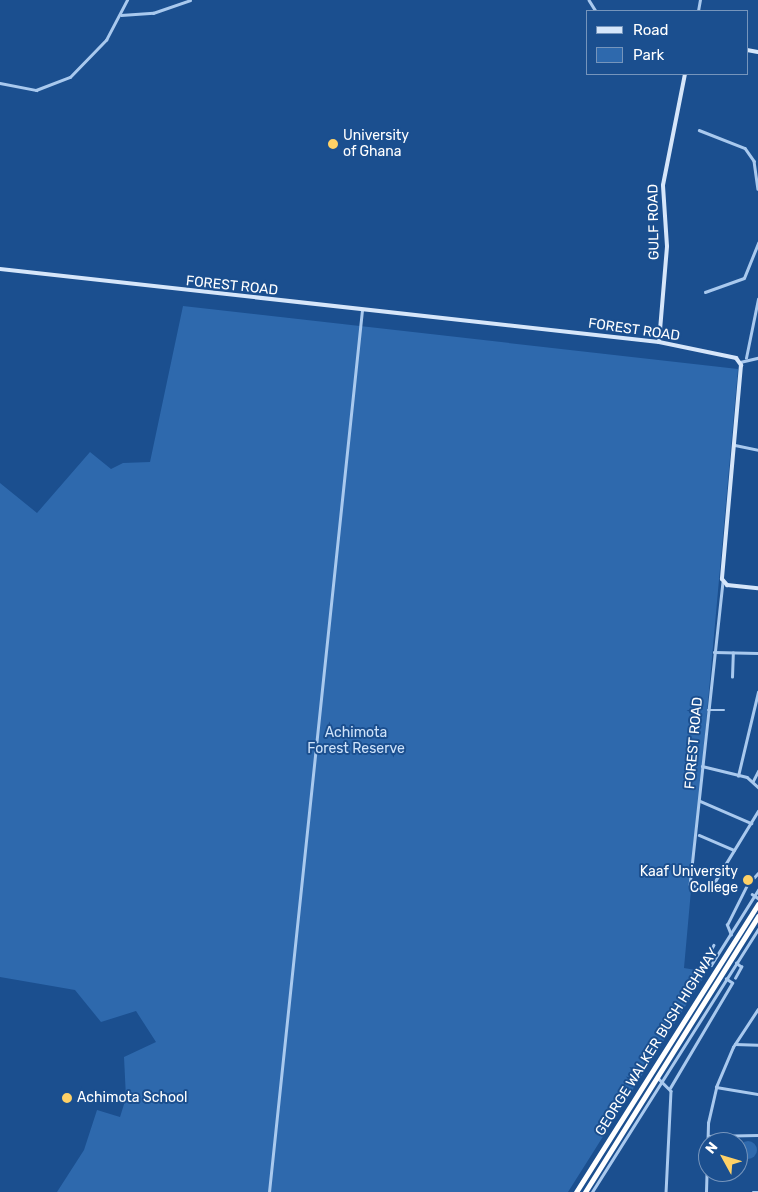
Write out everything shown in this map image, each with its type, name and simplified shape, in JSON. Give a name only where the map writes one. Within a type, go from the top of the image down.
[{"type":"highway","name":"GEORGE WALKER BUSH HIGHWAY","points":[[576,1192],[758,904]]},
{"type":"highway","name":"GEORGE WALKER BUSH HIGHWAY","points":[[585,1192],[758,916]]},
{"type":"main road","name":"GULF ROAD","points":[[659,342],[667,246],[663,185],[685,75]]},
{"type":"main road","name":"FOREST ROAD","points":[[0,269],[659,342],[740,362],[723,582]]},
{"type":"main road","points":[[723,582],[758,588]]},
{"type":"street","points":[[0,83],[36,90],[62,81],[91,57],[121,15],[127,0]]},
{"type":"street","points":[[121,15],[153,13],[190,0]]},
{"type":"street","points":[[699,130],[745,148],[754,161],[758,189]]},
{"type":"street","points":[[705,292],[738,283],[757,256],[758,243]]},
{"type":"street","points":[[746,358],[758,299]]},
{"type":"street","points":[[269,1192],[362,310]]},
{"type":"street","points":[[740,362],[746,358],[758,358]]},
{"type":"street","points":[[735,445],[758,450]]},
{"type":"street","name":"FOREST ROAD","points":[[723,582],[702,766],[698,835],[690,884],[700,888],[714,883],[734,850]]},
{"type":"street","points":[[714,652],[733,654],[758,653]]},
{"type":"street","points":[[732,677],[733,654]]},
{"type":"street","points":[[738,776],[758,692]]},
{"type":"street","points":[[708,710],[724,710]]},
{"type":"street","points":[[702,766],[753,781],[758,787]]},
{"type":"street","points":[[753,781],[758,771]]},
{"type":"street","points":[[700,801],[751,823]]},
{"type":"street","points":[[698,835],[734,850],[758,811]]},
{"type":"street","points":[[731,935],[727,925],[747,885],[758,873]]},
{"type":"street","points":[[714,945],[706,960],[711,965],[758,890]]},
{"type":"street","points":[[752,894],[758,898]]},
{"type":"street","points":[[592,1192],[758,929]]},
{"type":"street","points":[[735,978],[741,967],[736,963]]},
{"type":"street","points":[[666,1192],[670,1088],[732,983],[726,978]]},
{"type":"street","points":[[711,1004],[717,1008]]},
{"type":"street","points":[[709,1132],[716,1087],[736,1044],[758,1009]]},
{"type":"street","points":[[736,1044],[758,1045]]},
{"type":"street","points":[[656,1077],[670,1088]]},
{"type":"street","points":[[716,1087],[758,1094]]},
{"type":"street","points":[[753,1192],[758,1192]]},
{"type":"green space","name":"Achimota Forest Reserve","points":[[183,306],[738,369],[684,968],[707,972],[568,1192],[57,1192],[84,1150],[97,1110],[120,1117],[126,1098],[124,1057],[156,1042],[136,1011],[101,1022],[75,990],[0,977],[0,483],[37,513],[90,452],[111,469],[123,463],[150,462]]},
{"type":"green space","points":[[748,1141],[752,1141],[757,1146],[755,1157],[748,1159]]},
{"type":"place","name":"University of Ghana","points":[[333,144]]},
{"type":"place","name":"Kaaf University College","points":[[748,880]]},
{"type":"place","name":"Achimota School","points":[[67,1098]]}]
